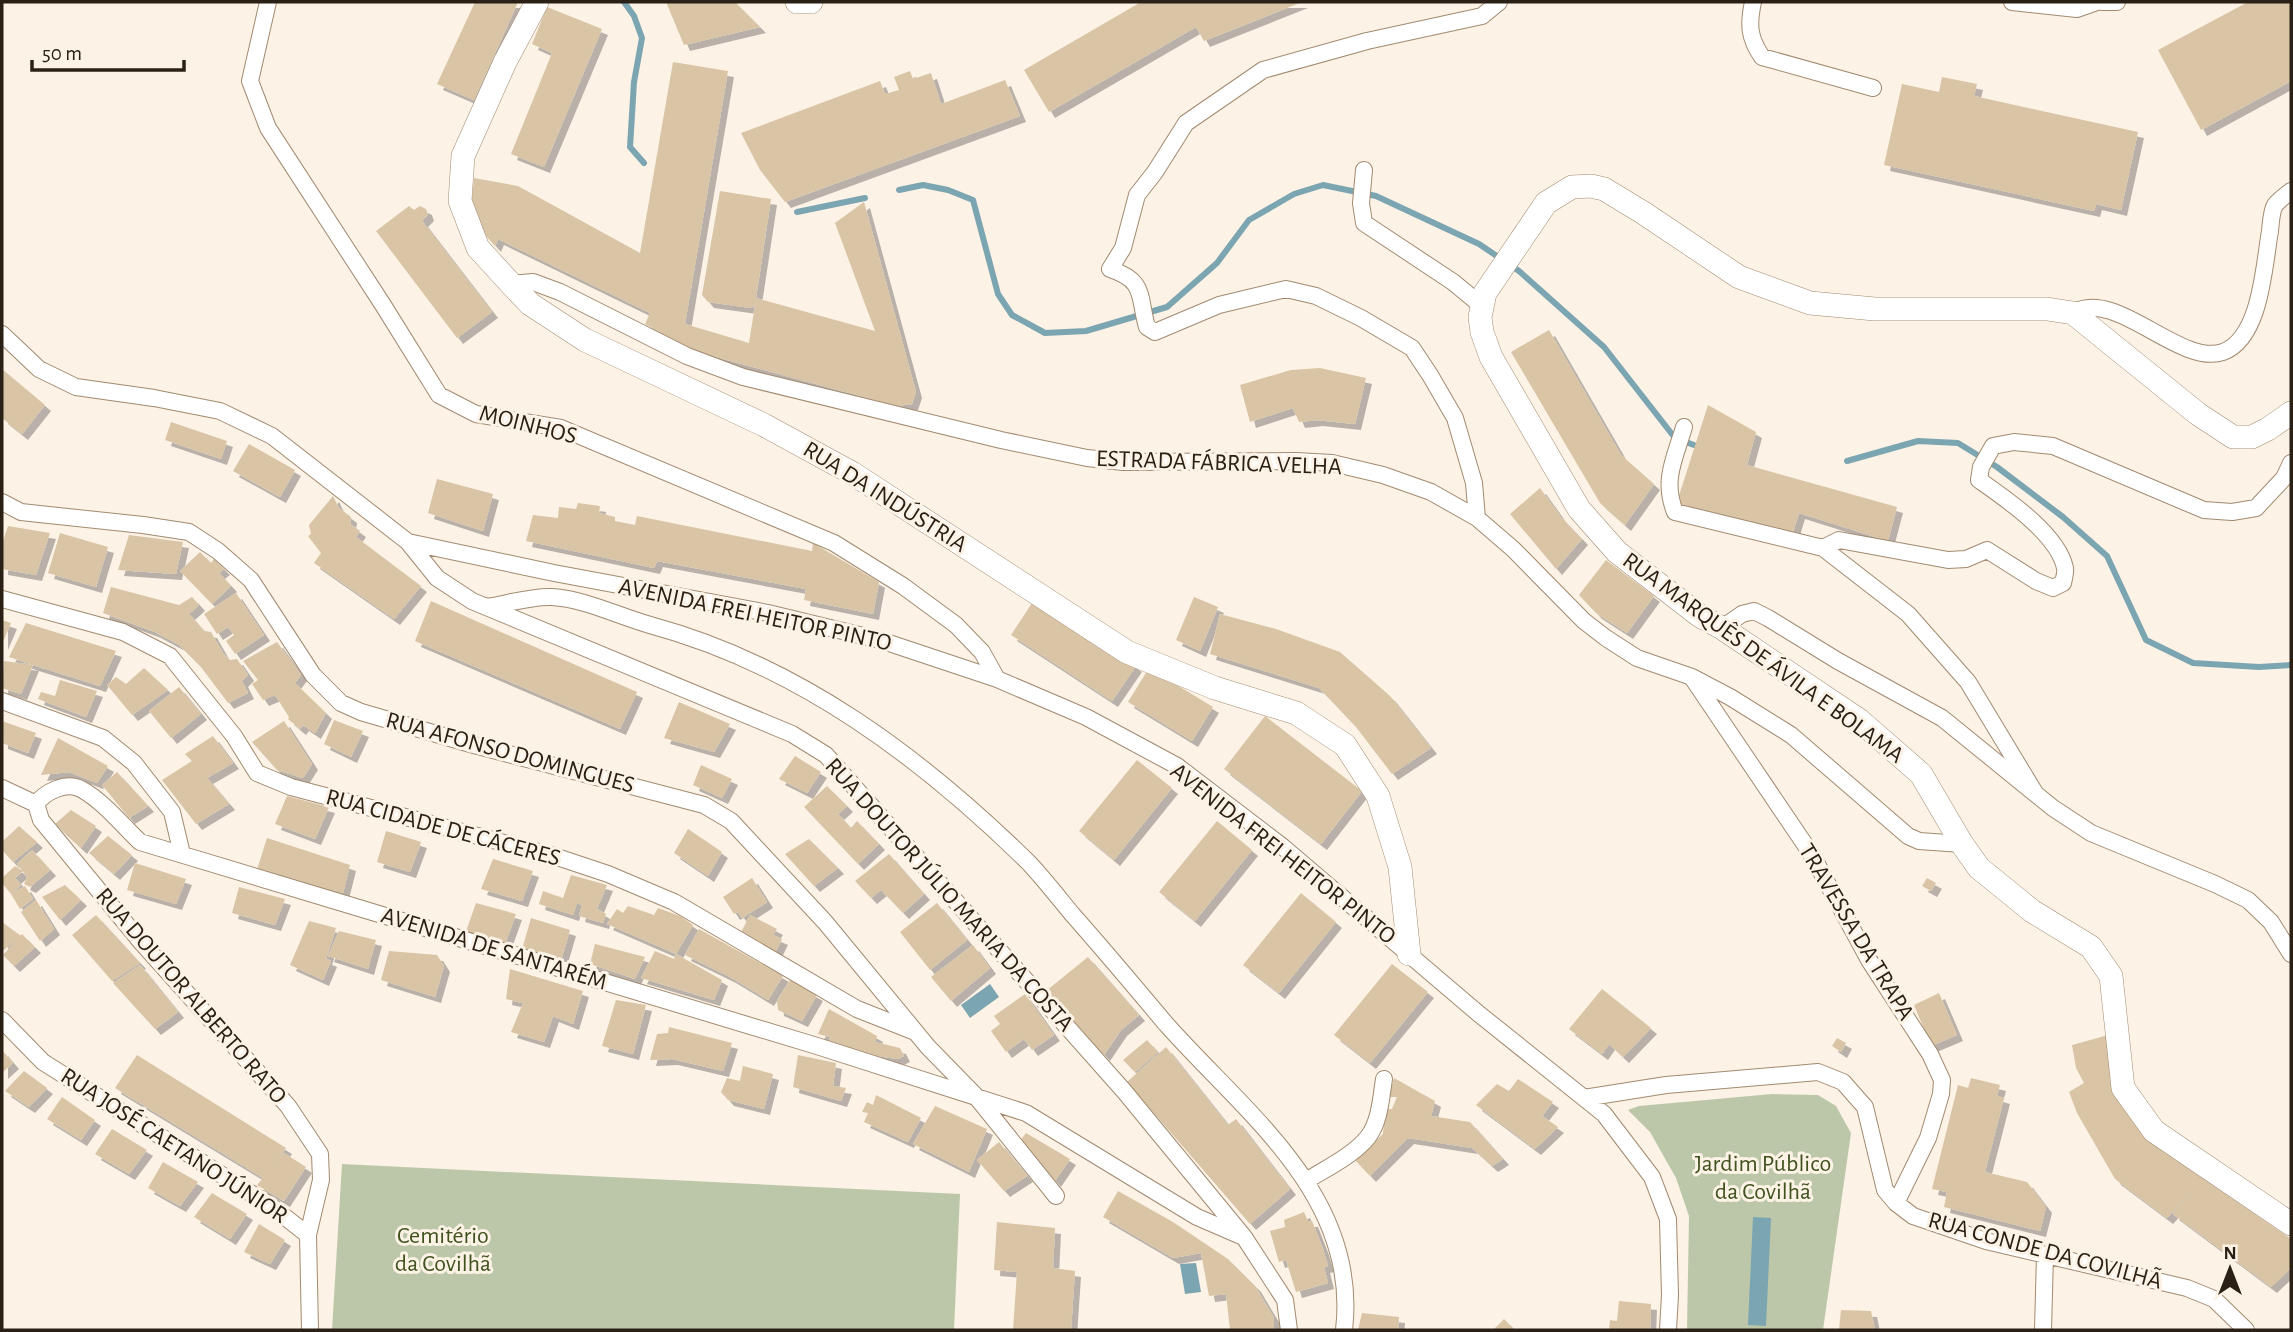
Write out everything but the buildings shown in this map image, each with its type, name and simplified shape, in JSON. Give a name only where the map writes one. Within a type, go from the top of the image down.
[{"type":"main road","name":"RUA DA INDÚSTRIA","points":[[537,2],[505,62],[463,156],[460,201],[478,248],[530,304],[585,340],[764,425],[852,473],[1127,652],[1215,688],[1296,713],[1345,745],[1378,796],[1382,808],[1400,867],[1409,954]]},
{"type":"main road","points":[[797,2],[811,2]]},
{"type":"main road","points":[[1484,299],[1546,203],[1572,187],[1591,186],[1604,189],[1642,212],[1739,276],[1810,303],[1875,309],[2046,309],[2073,313],[2197,414],[2233,437],[2252,437],[2290,420]]},
{"type":"main road","name":"RUA MARQUÊS DE ÁVILA E BOLAMA","points":[[1484,299],[1480,317],[1491,357],[1579,509],[1617,552],[1700,616],[1858,720],[1921,774],[1979,868],[2032,911],[2091,947],[2111,976],[2123,1088],[2154,1131],[2291,1224]]},
{"type":"street","name":"MOINHOS","points":[[268,2],[250,81],[268,128],[439,395],[476,414],[561,428],[834,543],[903,586],[956,625],[982,652],[997,679]]},
{"type":"street","points":[[1477,518],[1474,483],[1455,418],[1412,348],[1316,296],[1286,289],[1219,305],[1155,332],[1146,327],[1140,290],[1128,275],[1110,269],[1123,248],[1137,195],[1155,173],[1186,123],[1263,70],[1367,41],[1482,16],[1499,2]]},
{"type":"street","points":[[1753,2],[1750,13],[1751,41],[1762,57],[1873,88]]},
{"type":"street","points":[[2012,2],[2077,9],[2100,2],[2118,2]]},
{"type":"street","points":[[1364,170],[1361,203],[1364,223],[1453,282],[1484,299]]},
{"type":"street","points":[[2073,313],[2084,306],[2107,309],[2197,352],[2222,352],[2242,338],[2254,316],[2274,207],[2291,191]]},
{"type":"street","name":"ESTRADA FÁBRICA VELHA","points":[[511,284],[533,282],[560,292],[687,356],[743,377],[987,436],[1087,458],[1123,463],[1332,463],[1383,475],[1431,492],[1477,518],[1513,549],[1584,621],[1606,638],[1637,658],[1692,677],[1791,735],[1908,836],[1919,841],[1962,844]]},
{"type":"street","points":[[2,334],[39,369],[76,387],[220,411],[272,436],[408,542]]},
{"type":"street","points":[[1684,427],[1668,478],[1669,497],[1675,512],[1823,548],[1908,614],[1968,682],[2035,793]]},
{"type":"street","points":[[1823,548],[1839,540],[1948,560],[1966,559],[1987,550],[2036,582],[2053,588],[2063,583],[2066,570],[2055,544],[2005,498],[1979,480],[1982,467],[1993,446],[2014,442],[2053,446],[2204,510],[2232,512],[2256,508],[2284,478],[2291,463]]},
{"type":"street","name":"RUA AFONSO DOMINGUES","points":[[2,502],[21,512],[189,532],[218,551],[251,580],[313,675],[341,703],[361,712],[474,745],[704,805],[731,821],[825,922],[915,1032],[974,1094]]},
{"type":"street","name":"AVENIDA FREI HEITOR PINTO","points":[[408,542],[554,573],[768,613],[880,640],[997,679],[1086,718],[1178,766],[1283,847],[1604,1115],[1652,1177],[1668,1219],[1668,1330]]},
{"type":"street","name":"RUA DOUTOR JÚLIO MARIA DA COSTA","points":[[408,542],[437,578],[472,601],[792,734],[826,755],[1124,1091],[1244,1237],[1285,1300],[1289,1330]]},
{"type":"street","points":[[485,607],[549,597],[576,600],[712,644],[769,668],[854,717],[937,779],[1030,865],[1168,1026],[1275,1138],[1324,1209],[1340,1253],[1345,1289],[1345,1330]]},
{"type":"street","name":"RUA CIDADE DE CÁCERES","points":[[2,599],[123,632],[170,656],[234,736],[257,773],[291,787],[554,856],[608,874],[674,902],[857,1009],[915,1032]]},
{"type":"street","points":[[1722,628],[1742,614],[1754,611],[1769,618],[1838,661],[1942,718],[2053,808],[2091,833],[2248,900],[2271,922],[2291,954]]},
{"type":"street","name":"TRAVESSA DA TRAPA","points":[[1692,677],[1812,855],[1870,960],[1930,1054],[1942,1080],[1941,1094],[1928,1138],[1896,1203]]},
{"type":"street","points":[[2,701],[103,738],[134,763],[172,812],[182,854]]},
{"type":"street","name":"AVENIDA DE SANTARÉM","points":[[36,804],[44,793],[63,787],[79,787],[140,842],[974,1094],[1027,1113],[1197,1217],[1244,1237]]},
{"type":"street","points":[[2,789],[36,804]]},
{"type":"street","name":"RUA DOUTOR ALBERTO RATO","points":[[36,804],[41,820],[141,942],[288,1106],[320,1154],[321,1180],[308,1235]]},
{"type":"street","name":"RUA JOSÉ CAETANO JÚNIOR","points":[[2,1020],[43,1062],[271,1206],[308,1235],[310,1330]]},
{"type":"street","name":"RUA CONDE DA COVILHÃ","points":[[1584,1098],[1666,1085],[1818,1072],[1843,1082],[1865,1107],[1885,1190],[1913,1216],[1986,1241],[2187,1288],[2214,1299],[2246,1330]]},
{"type":"street","points":[[1306,1181],[1339,1161],[1368,1137],[1378,1115],[1384,1079]]},
{"type":"street","points":[[974,1094],[1056,1196]]},
{"type":"street","points":[[2043,1330],[2045,1255]]},
{"type":"green space","name":"Jardim Público da Covilhã","points":[[1772,1094],[1818,1095],[1836,1106],[1851,1133],[1823,1330],[1687,1330],[1689,1216],[1676,1178],[1650,1132],[1628,1110],[1639,1106]]},
{"type":"green space","name":"Cemitério da Covilhã","points":[[342,1164],[960,1194],[954,1330],[332,1330]]},
{"type":"water","points":[[990,984],[999,997],[970,1018],[961,1005]]},
{"type":"water","points":[[1753,1217],[1771,1218],[1766,1326],[1748,1325]]},
{"type":"water","points":[[1196,1263],[1201,1292],[1185,1294],[1180,1264]]},
{"type":"waterway","points":[[624,2],[634,16],[642,38],[634,82],[630,147],[644,163]]},
{"type":"waterway","points":[[899,190],[923,185],[948,190],[973,200],[998,294],[1012,315],[1045,333],[1086,331],[1167,307],[1217,263],[1249,220],[1294,194],[1323,185],[1376,196],[1479,244],[1519,271],[1604,347],[1675,438],[1694,445]]},
{"type":"waterway","points":[[797,212],[865,198]]},
{"type":"waterway","points":[[1847,461],[1918,441],[1958,443],[1997,467],[2063,517],[2107,556],[2146,640],[2193,663],[2259,667],[2291,665]]}]
